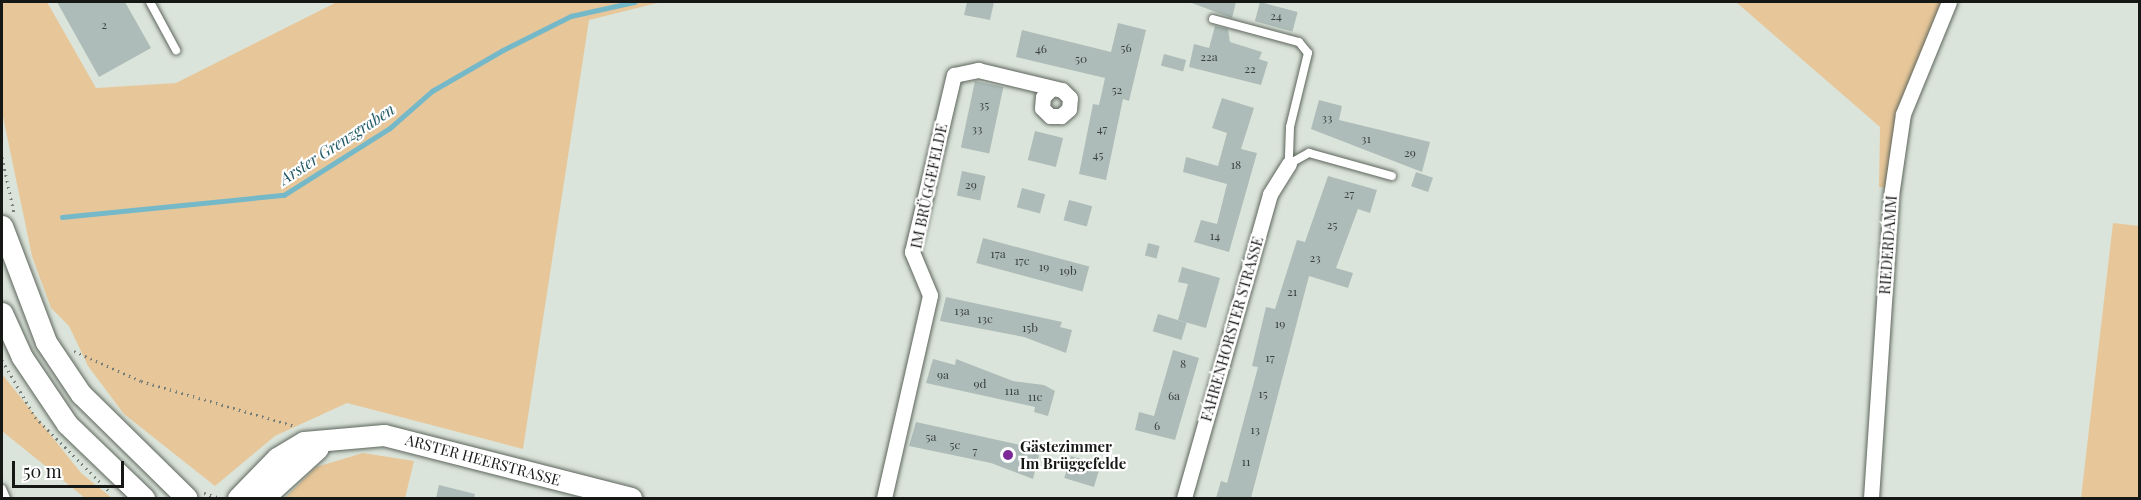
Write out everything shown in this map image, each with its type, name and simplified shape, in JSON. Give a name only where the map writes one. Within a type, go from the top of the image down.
[{"type":"main road","points":[[2,228],[46,342],[81,394],[195,495]]},
{"type":"main road","points":[[2,313],[33,376],[67,424],[144,498]]},
{"type":"main road","name":"ARSTER HEERSTRASSE","points":[[238,498],[277,458],[304,442],[384,435],[597,494],[631,498]]},
{"type":"main road","points":[[263,498],[298,463],[334,438]]},
{"type":"street","name":"RIEDERDAMM","points":[[1871,498],[1891,196],[1904,114],[1949,2]]},
{"type":"street","name":"IM BRÜGGEFELDE","points":[[884,498],[930,295],[912,252],[954,75],[978,70],[1051,89]]},
{"type":"street","name":"FAHRENHORSTER STRASSE","points":[[1184,498],[1270,194],[1289,164]]},
{"type":"lane","points":[[150,2],[176,50]]},
{"type":"lane","points":[[1213,19],[1299,42],[1308,53],[1290,127],[1289,164]]},
{"type":"lane","points":[[1289,164],[1309,153],[1392,176]]},
{"type":"lane","points":[[2,489],[6,498]]},
{"type":"path","points":[[68,348],[141,381],[307,430]]},
{"type":"path","points":[[195,495],[220,498]]},
{"type":"shaded area","points":[[2,2],[47,2],[96,88],[176,83],[337,2],[661,2],[589,20],[523,449],[347,403],[275,436],[215,486],[124,414],[88,366],[69,326],[51,308],[32,256],[2,112]]},
{"type":"shaded area","points":[[1736,2],[1941,2],[1899,110],[1888,188],[1879,187],[1880,127]]},
{"type":"shaded area","points":[[2113,223],[2139,226],[2139,498],[2081,498]]},
{"type":"shaded area","points":[[2,374],[81,473],[112,498],[85,498],[2,431]]},
{"type":"shaded area","points":[[363,453],[414,461],[405,498],[285,498],[316,467]]},
{"type":"building","points":[[57,2],[125,2],[151,48],[99,77]]},
{"type":"building","points":[[967,2],[994,2],[990,20],[964,15]]},
{"type":"building","points":[[1189,2],[1236,2],[1232,18]]},
{"type":"building","points":[[1260,2],[1298,12],[1292,31],[1255,21]]},
{"type":"building","points":[[1118,23],[1146,30],[1129,101],[1123,99],[1106,180],[1079,174],[1093,104],[1099,105],[1105,78],[1016,57],[1022,30],[1111,52]]},
{"type":"building","points":[[1215,26],[1228,29],[1230,42],[1262,52],[1259,59],[1268,62],[1261,85],[1189,67],[1194,44],[1209,48]]},
{"type":"building","points":[[1164,54],[1186,60],[1183,72],[1161,66]]},
{"type":"building","points":[[975,81],[1003,87],[989,154],[961,148]]},
{"type":"building","points":[[1222,98],[1254,108],[1241,149],[1257,153],[1229,252],[1194,242],[1201,220],[1217,224],[1227,184],[1183,172],[1186,157],[1218,166],[1227,133],[1212,128]]},
{"type":"building","points":[[1319,100],[1342,106],[1339,120],[1430,142],[1422,172],[1311,129]]},
{"type":"building","points":[[1035,131],[1063,138],[1056,167],[1028,160]]},
{"type":"building","points":[[962,171],[985,176],[980,200],[957,195]]},
{"type":"building","points":[[1416,172],[1433,178],[1428,192],[1411,186]]},
{"type":"building","points":[[1328,176],[1377,190],[1370,213],[1358,209],[1336,268],[1353,273],[1348,288],[1309,276],[1251,498],[1216,498],[1221,481],[1227,483],[1258,367],[1252,366],[1266,307],[1275,309],[1297,240],[1305,242]]},
{"type":"building","points":[[1022,188],[1045,194],[1040,214],[1017,207]]},
{"type":"building","points":[[1069,200],[1092,206],[1087,226],[1064,220]]},
{"type":"building","points":[[983,238],[1089,266],[1083,292],[976,263]]},
{"type":"building","points":[[1148,243],[1160,246],[1156,259],[1145,256]]},
{"type":"building","points":[[1182,267],[1220,278],[1206,328],[1178,320],[1188,284],[1178,282]]},
{"type":"building","points":[[946,297],[1062,322],[1060,327],[1072,330],[1066,353],[1024,337],[940,321]]},
{"type":"building","points":[[1158,314],[1187,323],[1181,340],[1153,331]]},
{"type":"building","points":[[1173,350],[1199,358],[1175,440],[1135,430],[1139,412],[1154,416]]},
{"type":"building","points":[[933,359],[955,365],[956,359],[1013,381],[1044,385],[1055,391],[1048,416],[1034,412],[1035,407],[926,383]]},
{"type":"building","points":[[916,422],[1029,447],[1039,455],[1033,479],[991,463],[909,446]]},
{"type":"building","points":[[1071,456],[1101,465],[1094,487],[1064,478]]},
{"type":"building","points":[[439,485],[475,494],[474,498],[436,498]]},
{"type":"waterway","name":"Arster Grenzgraben","points":[[62,217],[284,195],[390,128],[432,91],[503,50],[571,16],[634,2]]},
{"type":"place","name":"Gästezimmer Im Brüggefelde","points":[[1008,455]]}]
